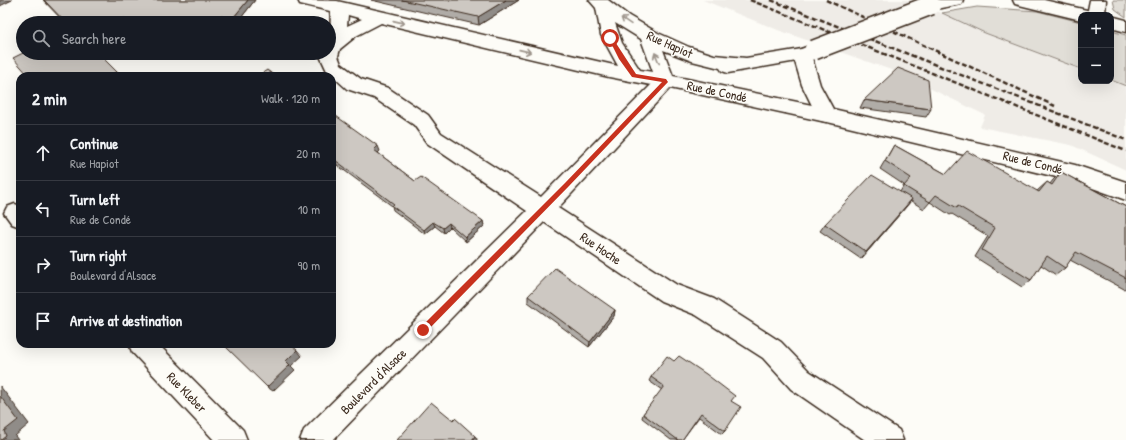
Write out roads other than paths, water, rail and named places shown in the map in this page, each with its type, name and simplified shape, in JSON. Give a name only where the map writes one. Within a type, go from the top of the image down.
[{"type":"street","name":"Rue de Condé","points":[[306,0],[337,6],[593,68],[666,81],[826,115],[1075,173],[1126,191]]},
{"type":"street","points":[[1020,0],[1051,4],[1078,13]]},
{"type":"street","points":[[1096,12],[1098,0]]},
{"type":"street","points":[[648,35],[666,81],[742,64],[808,52],[941,2]]},
{"type":"street","name":"Rue Hapiot","points":[[601,3],[648,35],[687,53],[715,61],[742,64]]},
{"type":"street","name":"Rue Hapiot","points":[[601,3],[610,38],[622,59],[634,75]]},
{"type":"street","name":"Rue Hoche","points":[[336,31],[340,16],[337,6]]},
{"type":"street","points":[[336,43],[350,32],[380,17]]},
{"type":"street","points":[[1114,23],[1126,26]]},
{"type":"street","points":[[808,52],[811,86],[826,115]]},
{"type":"street","name":"Rue Hoche","points":[[330,60],[333,67],[354,84],[381,94],[421,120],[434,138],[669,293],[705,307],[772,350],[800,380],[890,440]]},
{"type":"street","name":"Boulevard d'Alsace","points":[[314,440],[543,209],[666,81]]},
{"type":"street","name":"Rue Kleber","points":[[145,348],[233,440]]},
{"type":"railway","points":[[750,0],[1126,151]]},
{"type":"railway","points":[[771,0],[1126,140]]},
{"type":"railway","points":[[826,0],[1055,106]]}]
